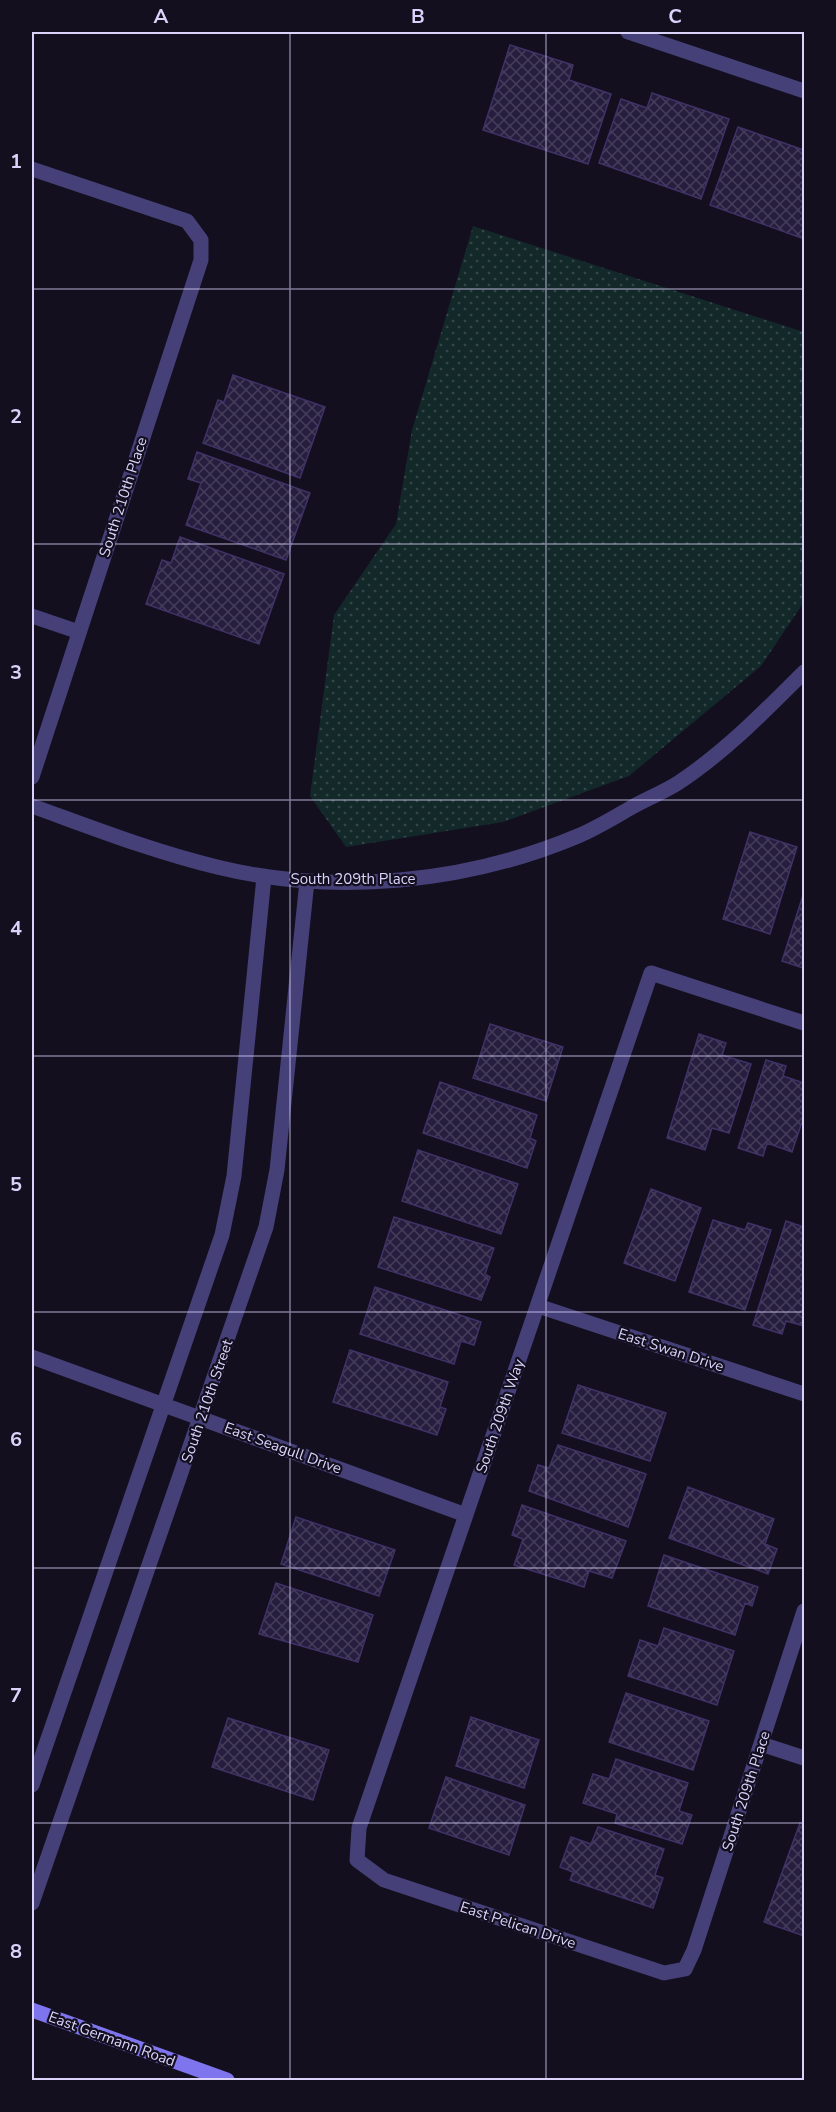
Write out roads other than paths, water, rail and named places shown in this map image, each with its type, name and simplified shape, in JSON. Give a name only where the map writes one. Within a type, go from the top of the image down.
[{"type":"street","points":[[628,32],[804,91]]},
{"type":"street","name":"South 210th Place","points":[[32,169],[187,221],[201,240],[201,260],[32,777]]},
{"type":"street","points":[[32,616],[79,632]]},
{"type":"street","name":"South 209th Place","points":[[32,806],[162,852],[218,868],[264,877],[307,881],[418,880],[496,864],[579,836],[678,783],[747,728],[804,672]]},
{"type":"street","points":[[32,1785],[228,1211],[234,1176],[264,877]]},
{"type":"street","name":"South 210th Street","points":[[32,1903],[257,1257],[273,1199],[307,881]]},
{"type":"street","name":"South 209th Way","points":[[357,1860],[359,1828],[651,973],[804,1023]]},
{"type":"street","name":"East Swan Drive","points":[[538,1306],[804,1394]]},
{"type":"street","name":"East Seagull Drive","points":[[32,1357],[466,1515]]},
{"type":"street","name":"South 209th Place","points":[[685,1969],[694,1950],[804,1611]]},
{"type":"street","points":[[761,1744],[804,1758]]},
{"type":"street","name":"East Pelican Drive","points":[[357,1860],[384,1880],[664,1973],[685,1969]]},
{"type":"street","name":"East Germann Road","points":[[32,2010],[227,2080]]}]
